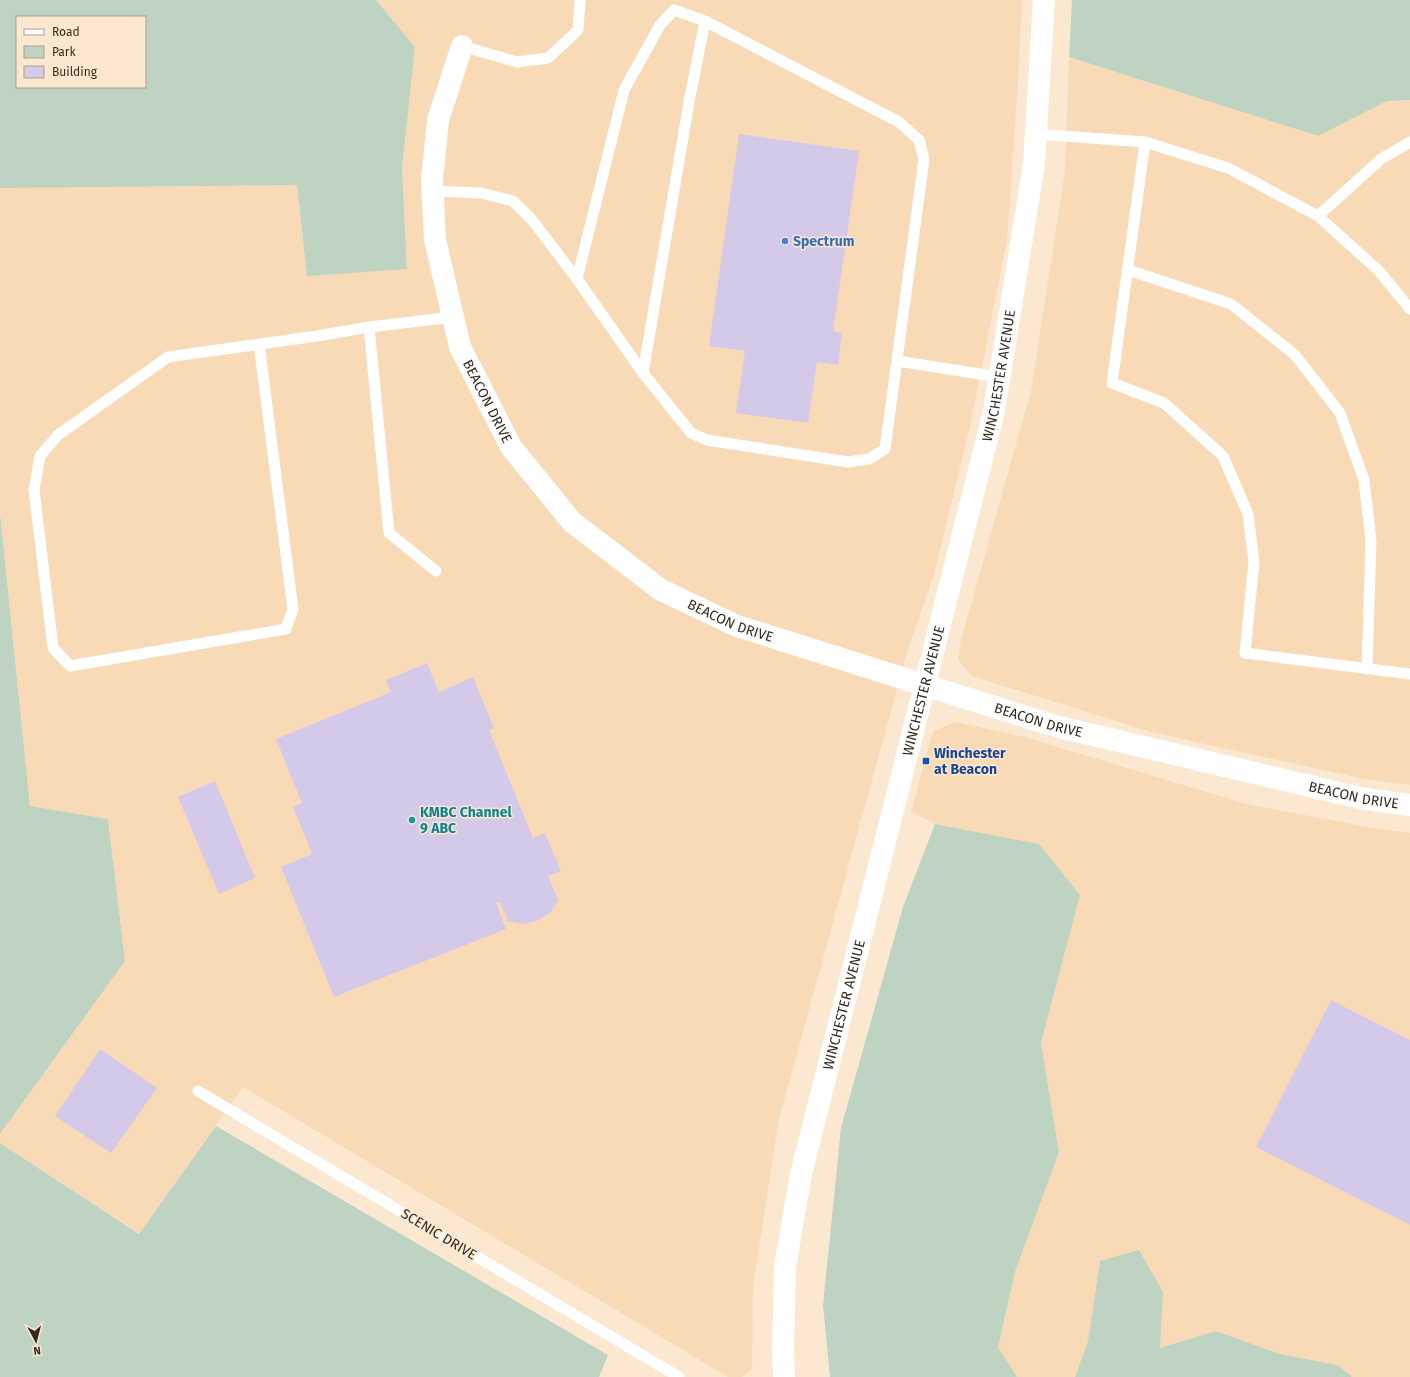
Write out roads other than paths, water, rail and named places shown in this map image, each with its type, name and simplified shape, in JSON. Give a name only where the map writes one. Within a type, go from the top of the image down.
[{"type":"street","name":"WINCHESTER AVENUE","points":[[784,1377],[783,1348],[785,1266],[801,1174],[994,411],[1034,164],[1044,0]]},
{"type":"street","name":"BEACON DRIVE","points":[[462,46],[438,120],[432,180],[435,240],[460,347],[510,447],[572,522],[661,590],[737,626],[1056,726],[1365,799],[1410,805]]},
{"type":"lane","points":[[462,46],[517,62],[548,58],[578,30],[580,0]]},
{"type":"lane","points":[[433,190],[481,193],[513,201],[532,220],[577,279],[643,373],[691,433],[707,440],[848,462],[869,459],[885,449],[924,159],[919,140],[899,122],[705,21],[674,10],[660,25],[624,90],[577,279]]},
{"type":"lane","points":[[643,373],[689,102],[705,21]]},
{"type":"lane","points":[[1036,134],[1145,142],[1228,168],[1318,216],[1379,271],[1410,309]]},
{"type":"lane","points":[[1145,142],[1112,383],[1164,403],[1222,456],[1248,514],[1254,562],[1245,654],[1410,674]]},
{"type":"lane","points":[[1318,216],[1381,159],[1410,142]]},
{"type":"lane","points":[[1128,270],[1232,304],[1295,355],[1340,413],[1364,480],[1371,541],[1367,669]]},
{"type":"lane","points":[[259,344],[293,609],[286,629],[70,666],[53,648],[34,490],[40,456],[58,435],[168,357],[369,327],[453,317]]},
{"type":"lane","points":[[369,327],[389,533],[436,571]]},
{"type":"lane","points":[[897,361],[999,377]]},
{"type":"lane","name":"SCENIC DRIVE","points":[[198,1091],[679,1377]]},
{"type":"place","name":"Spectrum","points":[[785,241]]},
{"type":"place","name":"Winchester at Beacon","points":[[926,761]]},
{"type":"place","name":"KMBC Channel 9 ABC","points":[[412,820]]}]
